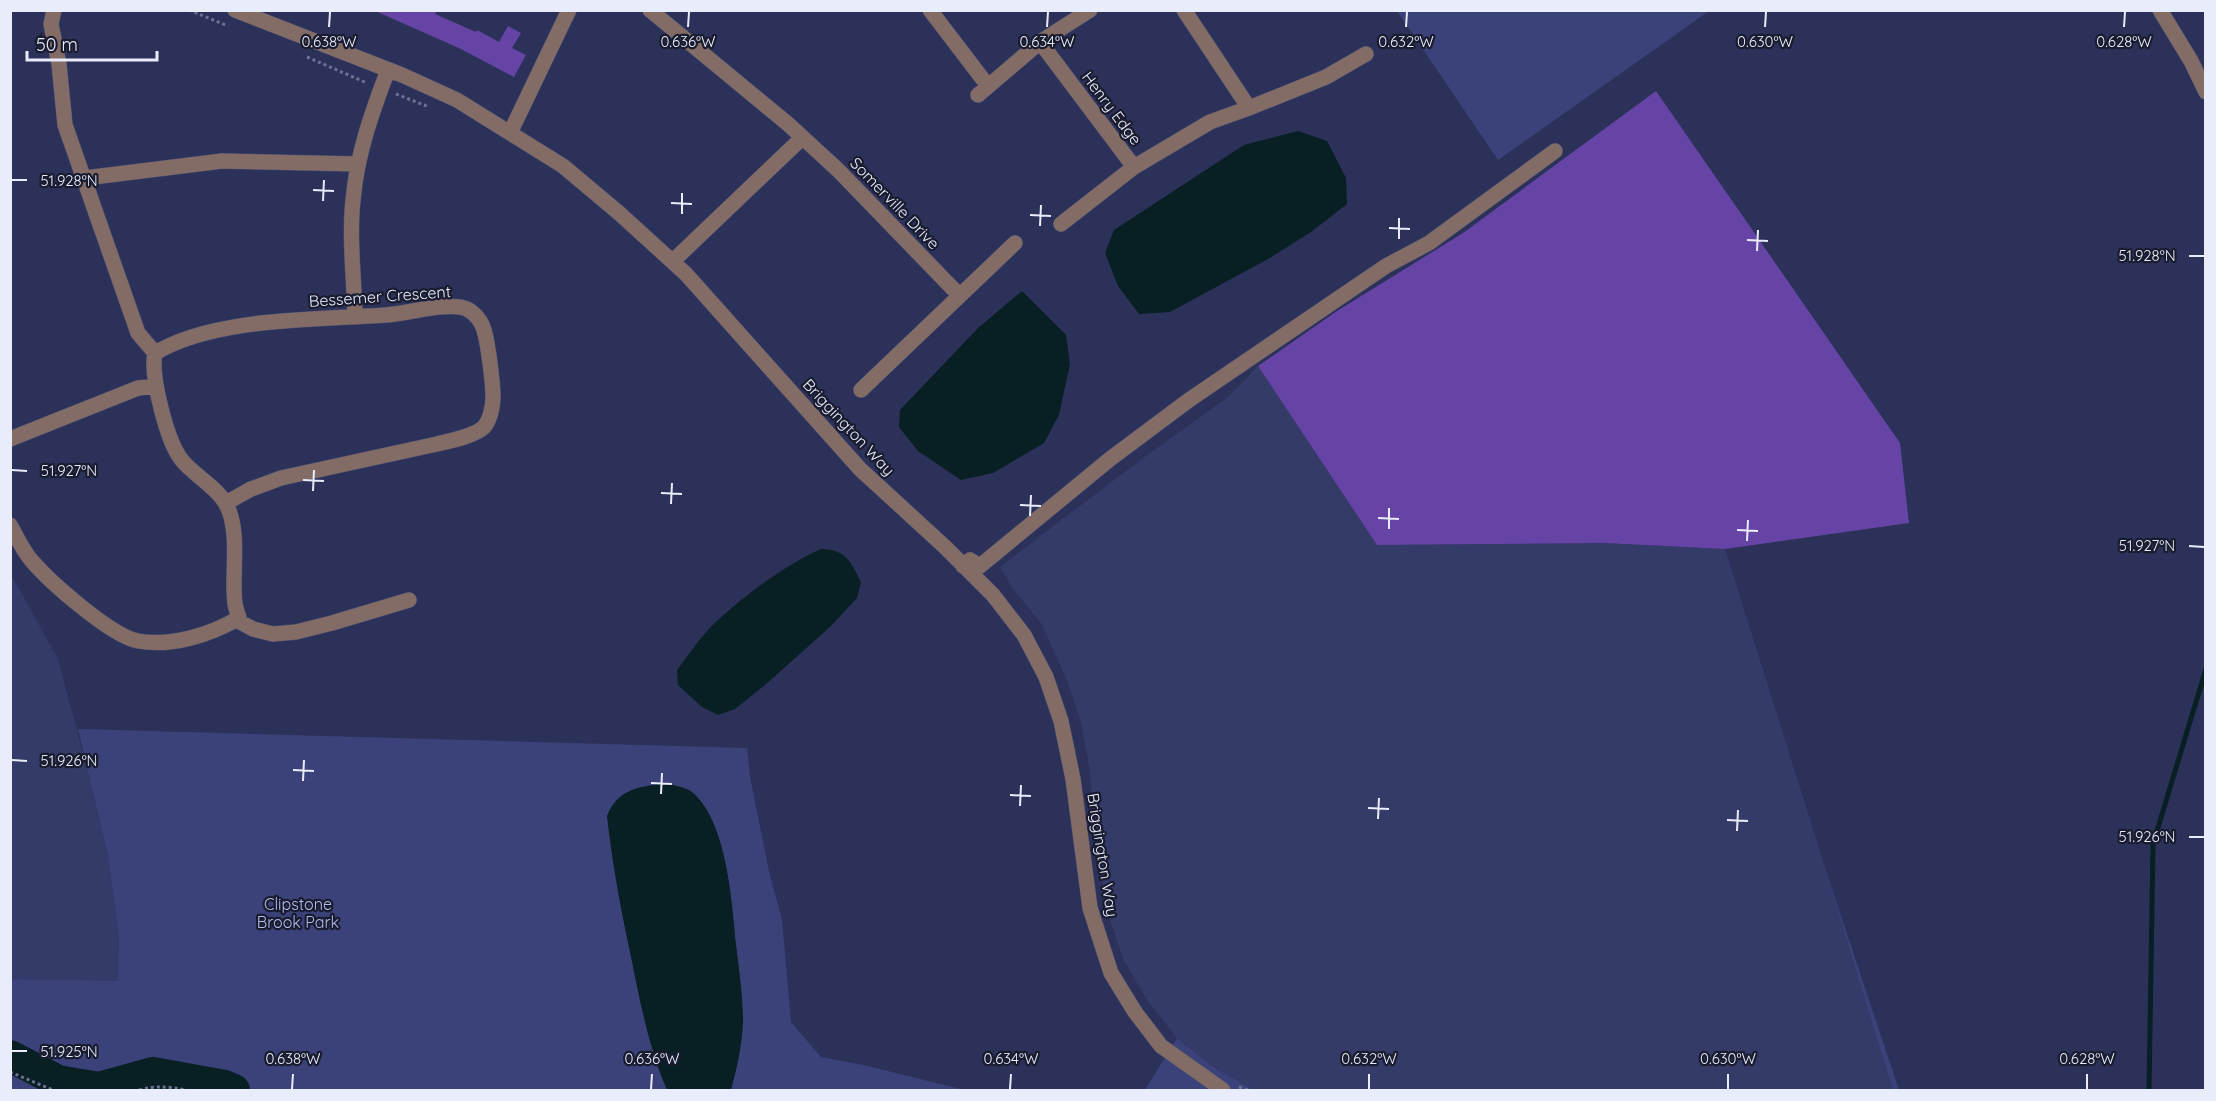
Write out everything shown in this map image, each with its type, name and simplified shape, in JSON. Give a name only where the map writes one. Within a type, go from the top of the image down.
[{"type":"street","points":[[54,10],[51,24],[59,64],[65,125],[138,333],[155,353],[153,362],[156,386],[173,446],[181,460],[226,504],[231,521],[236,605],[240,622],[253,629],[273,634],[296,632],[409,600]]},
{"type":"street","name":"Briggington Way","points":[[235,10],[388,70],[457,100],[563,166],[673,261],[860,469],[945,547],[993,595],[1024,635],[1046,677],[1061,721],[1073,779],[1090,908],[1111,973],[1135,1012],[1161,1046],[1227,1087]]},
{"type":"street","points":[[510,133],[569,10]]},
{"type":"street","name":"Somerville Drive","points":[[650,10],[845,177],[959,295]]},
{"type":"street","points":[[930,10],[983,90],[1040,42],[1090,10]]},
{"type":"street","points":[[1184,10],[1249,108]]},
{"type":"street","points":[[2160,10],[2191,62],[2205,92]]},
{"type":"street","name":"Henry Edge","points":[[1040,42],[1134,167]]},
{"type":"street","name":"Henry Edge","points":[[1061,224],[1134,167],[1210,122],[1326,76],[1366,54]]},
{"type":"street","points":[[355,316],[352,201],[368,123],[388,70]]},
{"type":"street","points":[[673,261],[802,138]]},
{"type":"street","points":[[963,566],[970,560],[980,566],[1110,459],[1189,400],[1386,266],[1429,243],[1555,151]]},
{"type":"street","points":[[85,178],[222,161],[358,164]]},
{"type":"street","points":[[861,390],[1015,243]]},
{"type":"street","name":"Bessemer Crescent","points":[[155,353],[190,338],[220,330],[280,321],[387,315],[448,307],[466,308],[477,316],[484,329],[493,398],[490,415],[483,428],[437,444],[281,478],[251,489],[226,504]]},
{"type":"street","points":[[10,439],[138,388],[156,386]]},
{"type":"street","points":[[10,525],[31,560],[73,600],[117,633],[135,640],[154,643],[209,633],[239,618]]},
{"type":"path","points":[[189,10],[236,29]]},
{"type":"path","points":[[306,57],[433,108]]},
{"type":"path","points":[[10,1072],[53,1090]]},
{"type":"path","points":[[140,1090],[151,1086],[187,1090]]},
{"type":"path","points":[[1227,1087],[1248,1090]]},
{"type":"shaded area","points":[[1298,131],[1327,141],[1346,178],[1347,204],[1311,232],[1268,259],[1170,312],[1139,314],[1118,286],[1105,253],[1114,230],[1244,145]]},
{"type":"shaded area","points":[[1022,291],[1066,335],[1070,364],[1059,415],[1044,443],[993,473],[961,480],[918,451],[899,427],[900,410],[978,328]]},
{"type":"shaded area","points":[[1258,366],[1377,545],[1604,543],[1725,549],[1850,947],[1898,1090],[1254,1090],[1212,1066],[1177,1038],[1147,1000],[1123,959],[1111,923],[1103,885],[1089,766],[1081,722],[1067,680],[1041,623],[1013,589],[1000,567],[1135,464],[1228,397]]},
{"type":"shaded area","points":[[821,549],[837,552],[847,558],[861,582],[857,598],[831,626],[735,709],[718,715],[702,707],[678,685],[677,670],[692,650],[719,619],[746,596],[792,564]]},
{"type":"shaded area","points":[[10,573],[58,659],[108,856],[119,935],[118,982],[11,979]]},
{"type":"shaded area","points":[[666,783],[689,790],[704,805],[713,822],[726,863],[743,1012],[740,1048],[731,1090],[667,1090],[650,1041],[638,991],[617,886],[607,816],[617,800],[631,790]]},
{"type":"green space","points":[[1397,11],[1709,11],[1498,160]]},
{"type":"green space","name":"Clipstone Brook Park","points":[[78,729],[747,748],[750,777],[769,871],[782,920],[791,1022],[821,1057],[965,1090],[234,1090],[225,1086],[154,1073],[99,1088],[58,1081],[11,1056],[11,979],[118,981],[119,935],[108,856]]},
{"type":"green space","points":[[1824,865],[1899,1090],[1893,1090]]},
{"type":"green space","points":[[1177,1038],[1212,1066],[1254,1090],[1145,1090]]},
{"type":"green space","points":[[11,1061],[57,1087],[81,1090],[14,1090],[11,1088]]},
{"type":"green space","points":[[151,1079],[218,1090],[114,1090]]},
{"type":"building","points":[[373,10],[437,10],[435,14],[476,32],[477,30],[499,42],[508,26],[521,33],[512,48],[526,55],[514,77],[461,49]]},
{"type":"building","points":[[1656,91],[1900,443],[1909,523],[1725,549],[1604,543],[1377,545],[1258,366],[1337,311],[1463,233]]},
{"type":"waterway","points":[[2149,1090],[2153,844],[2206,669]]},
{"type":"waterway","points":[[10,1056],[58,1081],[99,1088],[153,1073],[225,1086],[234,1090]]}]
